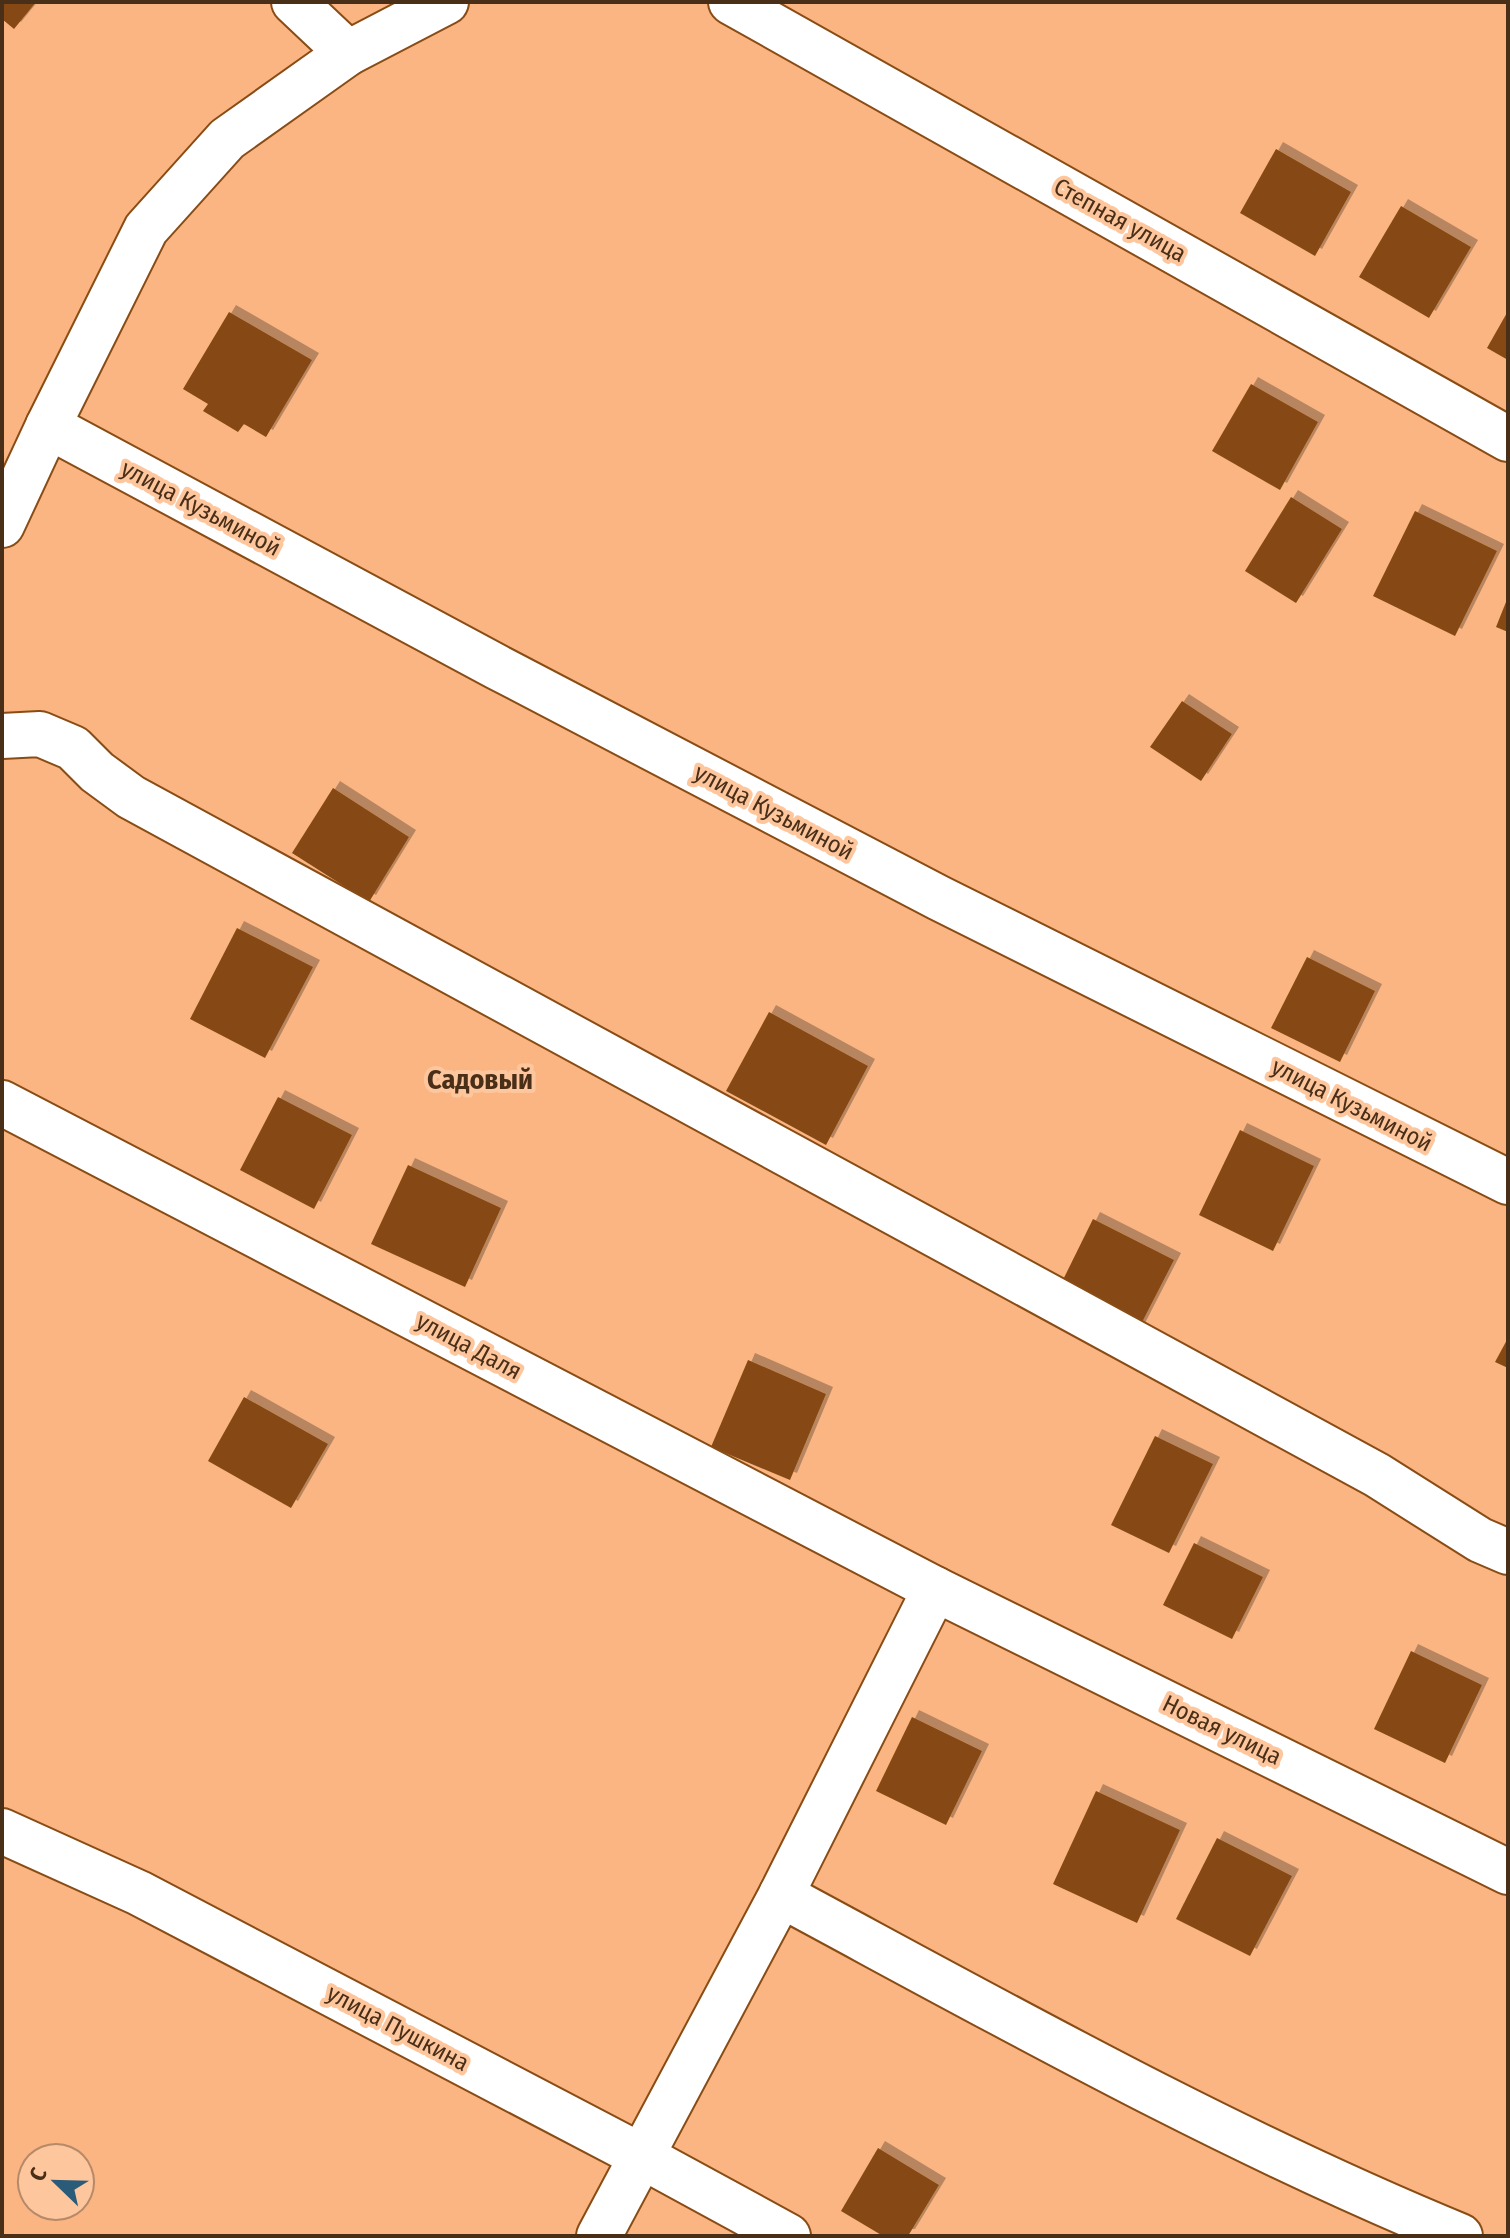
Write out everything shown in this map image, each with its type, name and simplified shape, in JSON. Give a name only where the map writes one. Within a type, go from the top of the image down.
[{"type":"street","points":[[294,2],[348,53]]},
{"type":"street","points":[[2,525],[146,229],[227,139],[348,53],[446,2]]},
{"type":"street","name":"Степная улица","points":[[731,2],[1508,439]]},
{"type":"street","name":"улица Кузьминой","points":[[48,426],[939,898],[1508,1182]]},
{"type":"street","points":[[2,736],[40,734],[73,748],[97,772],[131,797],[1377,1475],[1480,1540],[1508,1552]]},
{"type":"street","name":"улица Даля","points":[[2,1103],[935,1589]]},
{"type":"street","points":[[599,2236],[781,1895],[935,1589]]},
{"type":"street","name":"Новая улица","points":[[935,1589],[1508,1872]]},
{"type":"street","name":"улица Пушкина","points":[[2,1831],[139,1893],[788,2236]]},
{"type":"street","points":[[781,1895],[1392,2223],[1460,2236]]},
{"type":"building","points":[[2,2],[36,2],[14,29],[2,19]]},
{"type":"building","points":[[1276,149],[1351,192],[1315,256],[1240,213]]},
{"type":"building","points":[[1401,206],[1471,247],[1429,318],[1359,277]]},
{"type":"building","points":[[1508,311],[1508,360],[1487,348]]},
{"type":"building","points":[[229,312],[312,360],[266,437],[244,424],[238,432],[203,411],[208,404],[183,389]]},
{"type":"building","points":[[1251,384],[1318,422],[1280,490],[1212,451]]},
{"type":"building","points":[[1291,497],[1342,529],[1296,603],[1245,571]]},
{"type":"building","points":[[1415,511],[1497,551],[1455,636],[1373,596]]},
{"type":"building","points":[[1508,597],[1508,632],[1496,627]]},
{"type":"building","points":[[1182,701],[1232,734],[1201,781],[1150,747]]},
{"type":"building","points":[[333,788],[409,837],[369,902],[292,853]]},
{"type":"building","points":[[237,928],[313,967],[265,1058],[190,1019]]},
{"type":"building","points":[[1307,957],[1375,991],[1340,1062],[1271,1028]]},
{"type":"building","points":[[769,1012],[868,1066],[826,1145],[726,1091]]},
{"type":"building","points":[[278,1097],[352,1135],[314,1209],[240,1170]]},
{"type":"building","points":[[1240,1130],[1314,1166],[1273,1251],[1199,1215]]},
{"type":"building","points":[[408,1165],[501,1208],[465,1287],[371,1244]]},
{"type":"building","points":[[1093,1219],[1174,1260],[1137,1332],[1057,1292]]},
{"type":"building","points":[[1508,1338],[1508,1368],[1495,1362]]},
{"type":"building","points":[[748,1360],[826,1394],[790,1480],[711,1447]]},
{"type":"building","points":[[244,1397],[328,1444],[291,1508],[208,1461]]},
{"type":"building","points":[[1155,1436],[1213,1464],[1169,1553],[1111,1525]]},
{"type":"building","points":[[1194,1543],[1263,1577],[1232,1639],[1163,1605]]},
{"type":"building","points":[[1411,1651],[1482,1685],[1445,1763],[1374,1729]]},
{"type":"building","points":[[912,1717],[982,1751],[946,1825],[876,1791]]},
{"type":"building","points":[[1096,1791],[1180,1830],[1137,1923],[1053,1884]]},
{"type":"building","points":[[1217,1838],[1292,1876],[1250,1956],[1176,1919]]},
{"type":"building","points":[[878,2148],[939,2185],[908,2236],[883,2236],[841,2211]]},
{"type":"district","name":"Садовый","points":[[480,1079]]}]
